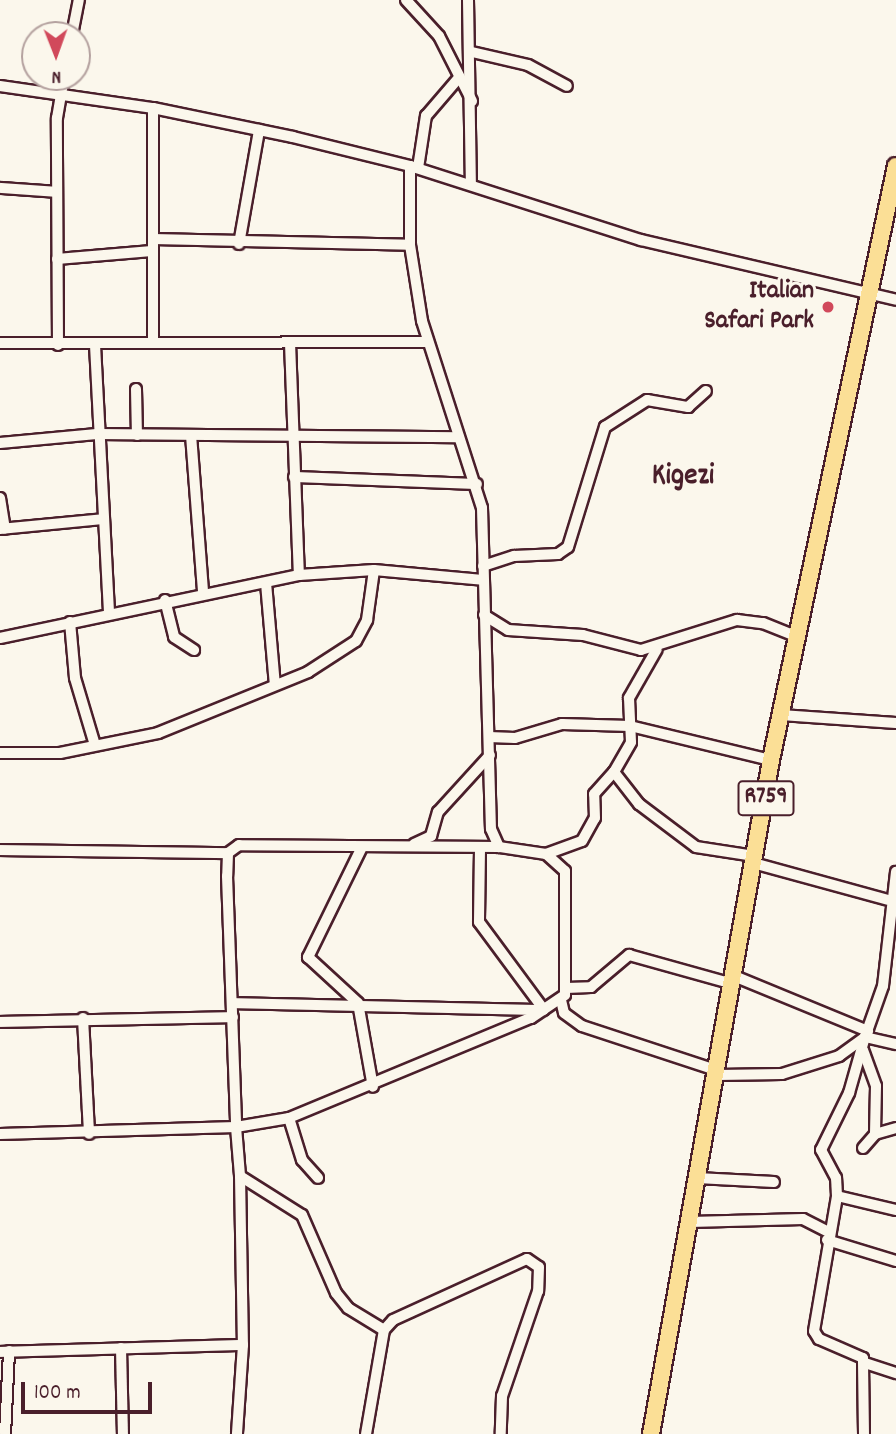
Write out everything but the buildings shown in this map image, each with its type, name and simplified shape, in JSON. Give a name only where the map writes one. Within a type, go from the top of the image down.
[{"type":"main road","name":"R759","points":[[651,1434],[718,1073],[771,760],[896,166]]},
{"type":"street","points":[[75,21],[79,0]]},
{"type":"street","points":[[406,0],[439,36],[457,80],[473,102]]},
{"type":"street","points":[[468,0],[473,102],[471,184]]},
{"type":"street","points":[[472,52],[528,65],[567,86]]},
{"type":"street","points":[[457,80],[426,116],[414,167],[410,245],[428,342],[477,484],[484,580],[491,829],[499,847]]},
{"type":"street","points":[[0,86],[153,108],[414,167],[641,240],[896,300]]},
{"type":"street","points":[[58,345],[57,192],[61,93]]},
{"type":"street","points":[[153,108],[153,341]]},
{"type":"street","points":[[239,244],[259,130]]},
{"type":"street","points":[[0,188],[57,192]]},
{"type":"street","points":[[57,259],[152,245],[410,245]]},
{"type":"street","points":[[0,343],[95,345],[153,341],[428,342]]},
{"type":"street","points":[[290,343],[299,575]]},
{"type":"street","points":[[95,345],[97,434],[109,611]]},
{"type":"street","points":[[136,389],[137,435]]},
{"type":"street","points":[[483,566],[514,556],[558,554],[568,547],[605,427],[639,403],[688,407],[706,391]]},
{"type":"street","points":[[0,443],[97,434],[459,437]]},
{"type":"street","points":[[191,435],[203,592]]},
{"type":"street","points":[[294,477],[477,484]]},
{"type":"street","points":[[0,498],[2,529],[103,519]]},
{"type":"street","points":[[0,638],[109,611],[299,575],[374,570],[484,580]]},
{"type":"street","points":[[0,753],[95,745],[158,733],[275,685],[356,641],[367,620],[374,570]]},
{"type":"street","points":[[266,583],[275,685]]},
{"type":"street","points":[[165,600],[174,637],[194,650]]},
{"type":"street","points":[[484,615],[508,630],[657,649],[737,621],[763,623],[797,637]]},
{"type":"street","points":[[70,622],[75,678],[95,745]]},
{"type":"street","points":[[0,850],[228,853],[239,845],[410,846],[480,849],[499,847],[546,854],[582,841],[595,818],[594,794],[630,750],[629,698],[657,649]]},
{"type":"street","points":[[781,715],[896,723]]},
{"type":"street","points":[[489,737],[515,738],[562,724],[630,726],[771,760]]},
{"type":"street","points":[[410,846],[431,836],[438,812],[490,755]]},
{"type":"street","points":[[614,772],[639,804],[696,847],[754,860],[888,900]]},
{"type":"street","points":[[362,847],[309,947],[312,965],[358,1003],[373,1087]]},
{"type":"street","points":[[480,849],[479,922],[544,1010]]},
{"type":"street","points":[[228,853],[236,1127],[240,1176],[243,1345],[237,1434]]},
{"type":"street","points":[[546,854],[568,880],[566,988],[561,1000],[564,1013],[582,1026],[718,1073],[782,1074],[830,1060],[866,1034]]},
{"type":"street","points":[[864,1434],[865,1363],[859,1353],[825,1343],[814,1331],[827,1236],[837,1196],[836,1178],[821,1150],[862,1049],[891,964],[888,900],[896,878]]},
{"type":"street","points":[[566,988],[591,986],[629,955],[734,980],[896,1044]]},
{"type":"street","points":[[0,1134],[89,1134],[236,1127],[289,1118],[373,1087],[561,1000]]},
{"type":"street","points":[[233,1003],[358,1003],[544,1010]]},
{"type":"street","points":[[0,1021],[233,1017]]},
{"type":"street","points":[[83,1018],[89,1134]]},
{"type":"street","points":[[862,1049],[878,1100],[875,1134],[863,1148]]},
{"type":"street","points":[[289,1118],[302,1160],[318,1178]]},
{"type":"street","points":[[875,1134],[896,1129]]},
{"type":"street","points":[[240,1176],[302,1215],[336,1293],[348,1308],[384,1330]]},
{"type":"street","points":[[697,1178],[774,1182]]},
{"type":"street","points":[[837,1196],[896,1210]]},
{"type":"street","points":[[690,1222],[803,1219],[827,1236],[896,1261]]},
{"type":"street","points":[[366,1434],[384,1330],[400,1313],[500,1266],[535,1262],[538,1291],[502,1396],[501,1434]]},
{"type":"street","points":[[5,1434],[4,1351],[243,1345]]},
{"type":"street","points":[[121,1348],[123,1434]]},
{"type":"street","points":[[865,1363],[896,1373]]},
{"type":"place","name":"Italian Safari Park","points":[[828,307]]},
{"type":"district","name":"Kigezi","points":[[683,478]]}]
